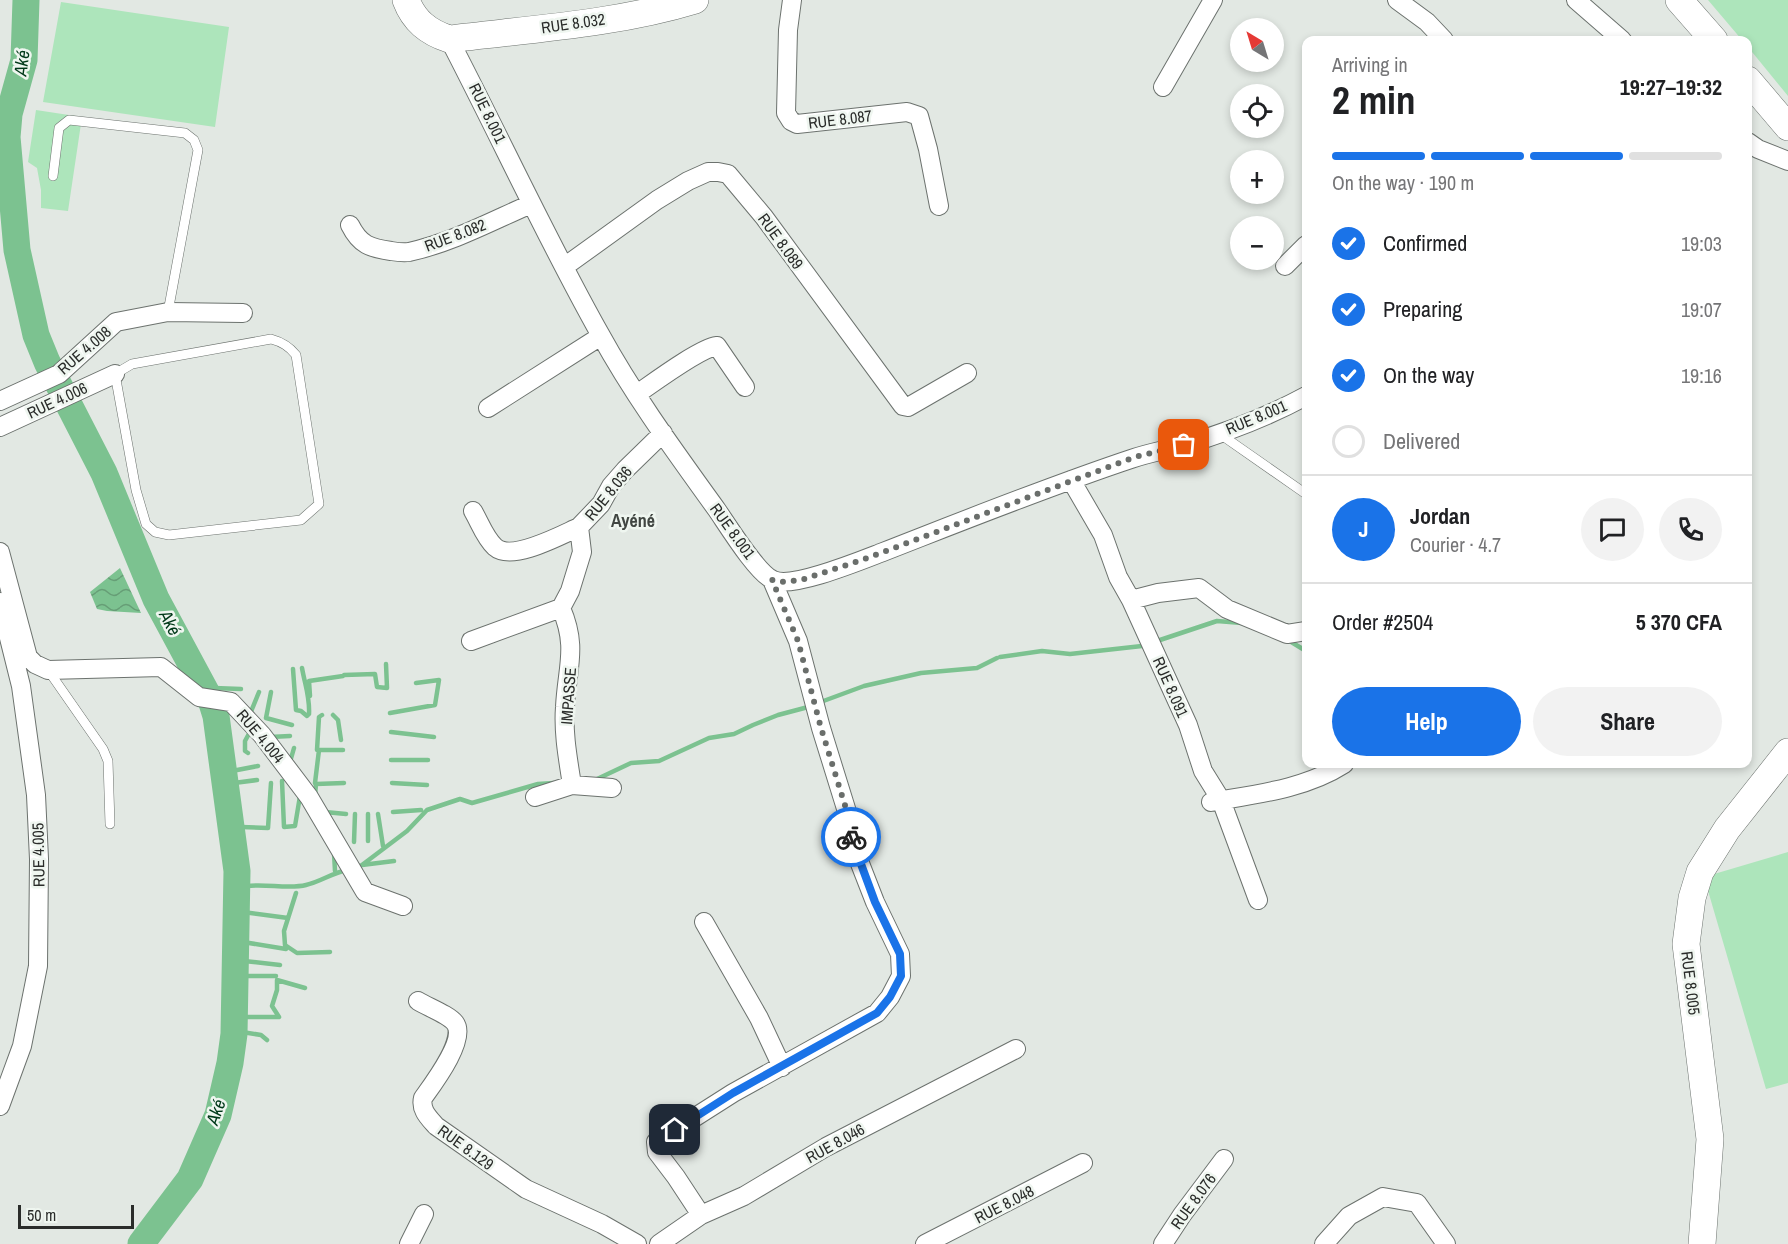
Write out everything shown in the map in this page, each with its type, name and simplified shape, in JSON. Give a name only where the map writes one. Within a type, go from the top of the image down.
[{"type":"street","points":[[406,0],[422,26],[434,34],[449,39]]},
{"type":"street","name":"RUE 8.032","points":[[449,39],[593,21],[664,9],[694,0]]},
{"type":"street","name":"RUE 8.087","points":[[792,0],[788,30],[786,113],[789,118],[797,124],[907,112],[919,116],[928,148],[939,206]]},
{"type":"street","points":[[1162,87],[1213,0]]},
{"type":"street","points":[[1396,0],[1427,22],[1440,36]]},
{"type":"street","points":[[1576,0],[1615,36]]},
{"type":"street","points":[[1679,0],[1710,36]]},
{"type":"street","name":"RUE 8.001","points":[[449,39],[531,204],[601,336],[663,433],[750,556],[772,580],[780,582],[801,580],[831,570],[1135,457],[1184,445],[1218,433],[1302,398]]},
{"type":"street","points":[[1752,85],[1788,127]]},
{"type":"street","points":[[1752,145],[1788,161]]},
{"type":"street","name":"RUE 8.089","points":[[564,267],[657,200],[688,181],[708,172],[728,174],[764,217],[903,406],[908,407],[915,404],[967,373]]},
{"type":"street","name":"RUE 8.082","points":[[350,225],[355,235],[369,247],[407,253],[468,232],[531,204]]},
{"type":"street","points":[[1286,266],[1302,249]]},
{"type":"street","name":"RUE 4.008","points":[[0,401],[59,374],[116,322],[168,312],[243,314]]},
{"type":"street","points":[[488,408],[601,336]]},
{"type":"street","points":[[636,394],[712,346],[717,346],[745,387]]},
{"type":"street","name":"RUE 4.006","points":[[0,427],[115,374]]},
{"type":"street","name":"RUE 8.036","points":[[561,608],[570,591],[582,552],[579,527],[601,504],[611,486],[625,470],[663,433]]},
{"type":"street","name":"RUE 8.091","points":[[1071,480],[1103,535],[1118,577],[1131,600],[1188,725],[1203,771],[1258,900]]},
{"type":"street","points":[[473,511],[488,540],[498,550],[512,552],[534,546],[579,527]]},
{"type":"street","points":[[0,552],[28,657],[35,664],[48,670]]},
{"type":"street","points":[[701,1215],[657,1152],[656,1142],[733,1093],[877,1013],[890,997],[901,976],[900,954],[875,902],[852,843],[848,815],[821,728],[798,641],[772,580]]},
{"type":"street","points":[[1131,600],[1158,593],[1199,588],[1227,609],[1287,634],[1302,632]]},
{"type":"street","name":"RUE 4.005","points":[[0,602],[21,686],[36,795],[39,859],[36,976],[22,1046],[0,1106]]},
{"type":"street","points":[[471,641],[561,608]]},
{"type":"street","name":"IMPASSE","points":[[561,608],[571,635],[565,723],[572,785]]},
{"type":"street","name":"RUE 4.004","points":[[48,670],[161,667],[199,697],[231,702],[262,735],[309,798],[365,892],[403,906]]},
{"type":"street","name":"RUE 8.005","points":[[1702,1244],[1710,1139],[1686,944],[1692,898],[1700,872],[1727,830],[1788,752]]},
{"type":"street","points":[[1215,801],[1242,798],[1313,781],[1337,768]]},
{"type":"street","points":[[535,797],[572,785],[612,788]]},
{"type":"street","points":[[704,922],[759,1018],[782,1067]]},
{"type":"street","name":"RUE 8.129","points":[[418,1001],[454,1022],[459,1031],[457,1040],[444,1065],[423,1098],[422,1103],[426,1116],[436,1126],[526,1189],[602,1224],[637,1244]]},
{"type":"street","name":"RUE 8.046","points":[[659,1244],[701,1215],[744,1196],[826,1147],[1016,1049]]},
{"type":"street","name":"RUE 8.076","points":[[1163,1244],[1224,1159]]},
{"type":"street","name":"RUE 8.048","points":[[925,1244],[1083,1163]]},
{"type":"street","points":[[1324,1244],[1350,1216],[1383,1197],[1417,1203],[1446,1244]]},
{"type":"street","points":[[409,1244],[424,1214]]},
{"type":"lane","points":[[53,176],[59,128],[69,120],[185,133],[194,140],[198,150],[168,312]]},
{"type":"lane","points":[[271,339],[291,347],[296,355],[319,504],[301,520],[169,534],[155,532],[146,524],[136,490],[115,374],[132,364],[271,339]]},
{"type":"lane","points":[[1218,433],[1302,491]]},
{"type":"lane","points":[[48,670],[103,749],[108,762],[110,824]]},
{"type":"shaded area","points":[[1708,0],[1788,0],[1788,96],[1752,52],[1752,36],[1739,36]]},
{"type":"shaded area","points":[[61,2],[229,27],[215,127],[43,102]]},
{"type":"shaded area","points":[[36,110],[82,117],[68,211],[41,208],[37,168],[28,162]]},
{"type":"shaded area","points":[[1788,852],[1788,1083],[1766,1089],[1704,877]]},
{"type":"water","points":[[120,568],[141,613],[97,609],[90,592]]},
{"type":"waterway","name":"Aké","points":[[26,0],[24,60],[9,114],[7,137],[17,250],[36,335],[47,362],[104,473],[156,599],[212,703],[216,716],[237,871],[234,1034],[218,1115],[190,1179],[141,1244]]},
{"type":"waterway","points":[[1154,642],[1217,621],[1242,623]]},
{"type":"waterway","points":[[1288,640],[1302,649]]},
{"type":"waterway","points":[[1000,657],[1042,651],[1070,654],[1142,646]]},
{"type":"waterway","points":[[818,703],[864,686],[921,673],[977,668],[997,658]]},
{"type":"waterway","points":[[310,696],[309,681],[344,675],[375,674],[377,687],[387,688],[386,664]]},
{"type":"waterway","points":[[293,669],[296,710],[307,716],[309,702],[302,668]]},
{"type":"waterway","points":[[390,713],[435,705],[439,680],[416,683]]},
{"type":"waterway","points":[[214,688],[241,689]]},
{"type":"waterway","points":[[250,714],[259,692]]},
{"type":"waterway","points":[[271,692],[266,718],[292,725]]},
{"type":"waterway","points":[[595,780],[631,763],[659,761],[709,738],[734,734],[778,715],[812,706]]},
{"type":"waterway","points":[[317,750],[319,717],[322,715]]},
{"type":"waterway","points":[[333,715],[338,720],[341,740]]},
{"type":"waterway","points":[[248,753],[245,751],[245,741],[251,730]]},
{"type":"waterway","points":[[391,732],[434,737]]},
{"type":"waterway","points":[[270,737],[290,736]]},
{"type":"waterway","points":[[290,762],[294,748]]},
{"type":"waterway","points":[[315,783],[319,750],[343,750]]},
{"type":"waterway","points":[[391,760],[428,760]]},
{"type":"waterway","points":[[232,771],[258,766]]},
{"type":"waterway","points":[[234,783],[257,780]]},
{"type":"waterway","points":[[282,781],[284,827],[295,826],[300,796]]},
{"type":"waterway","points":[[241,827],[268,828],[271,783]]},
{"type":"waterway","points":[[315,795],[316,784],[344,783]]},
{"type":"waterway","points":[[392,783],[427,785]]},
{"type":"waterway","points":[[355,868],[407,831],[427,810],[460,799],[472,803],[538,784],[554,783]]},
{"type":"waterway","points":[[393,812],[421,810]]},
{"type":"waterway","points":[[325,812],[346,814]]},
{"type":"waterway","points":[[354,842],[355,814]]},
{"type":"waterway","points":[[368,814],[368,841]]},
{"type":"waterway","points":[[378,814],[383,846]]},
{"type":"waterway","points":[[334,853],[335,871]]},
{"type":"waterway","points":[[362,865],[394,861]]},
{"type":"waterway","points":[[239,887],[299,886],[311,884],[347,870]]},
{"type":"waterway","points":[[296,893],[284,931],[285,945],[297,953],[330,952]]},
{"type":"waterway","points":[[243,912],[288,918]]},
{"type":"waterway","points":[[243,942],[286,949]]},
{"type":"waterway","points":[[244,961],[280,965]]},
{"type":"waterway","points":[[244,976],[276,976]]},
{"type":"waterway","points":[[279,1017],[272,1006],[277,990],[277,980],[305,988]]},
{"type":"waterway","points":[[243,1017],[279,1017]]},
{"type":"waterway","points":[[242,1032],[261,1035],[267,1040]]},
{"type":"way so far","points":[[851,837],[848,815],[821,728],[798,641],[772,580],[789,582],[801,580],[862,560],[968,518],[1135,457],[1184,445]]},
{"type":"district","name":"Ayéné","points":[[633,521]]},
{"type":"route","points":[[675,1130],[733,1093],[877,1013],[890,997],[901,976],[900,954],[875,902],[851,837]]}]
